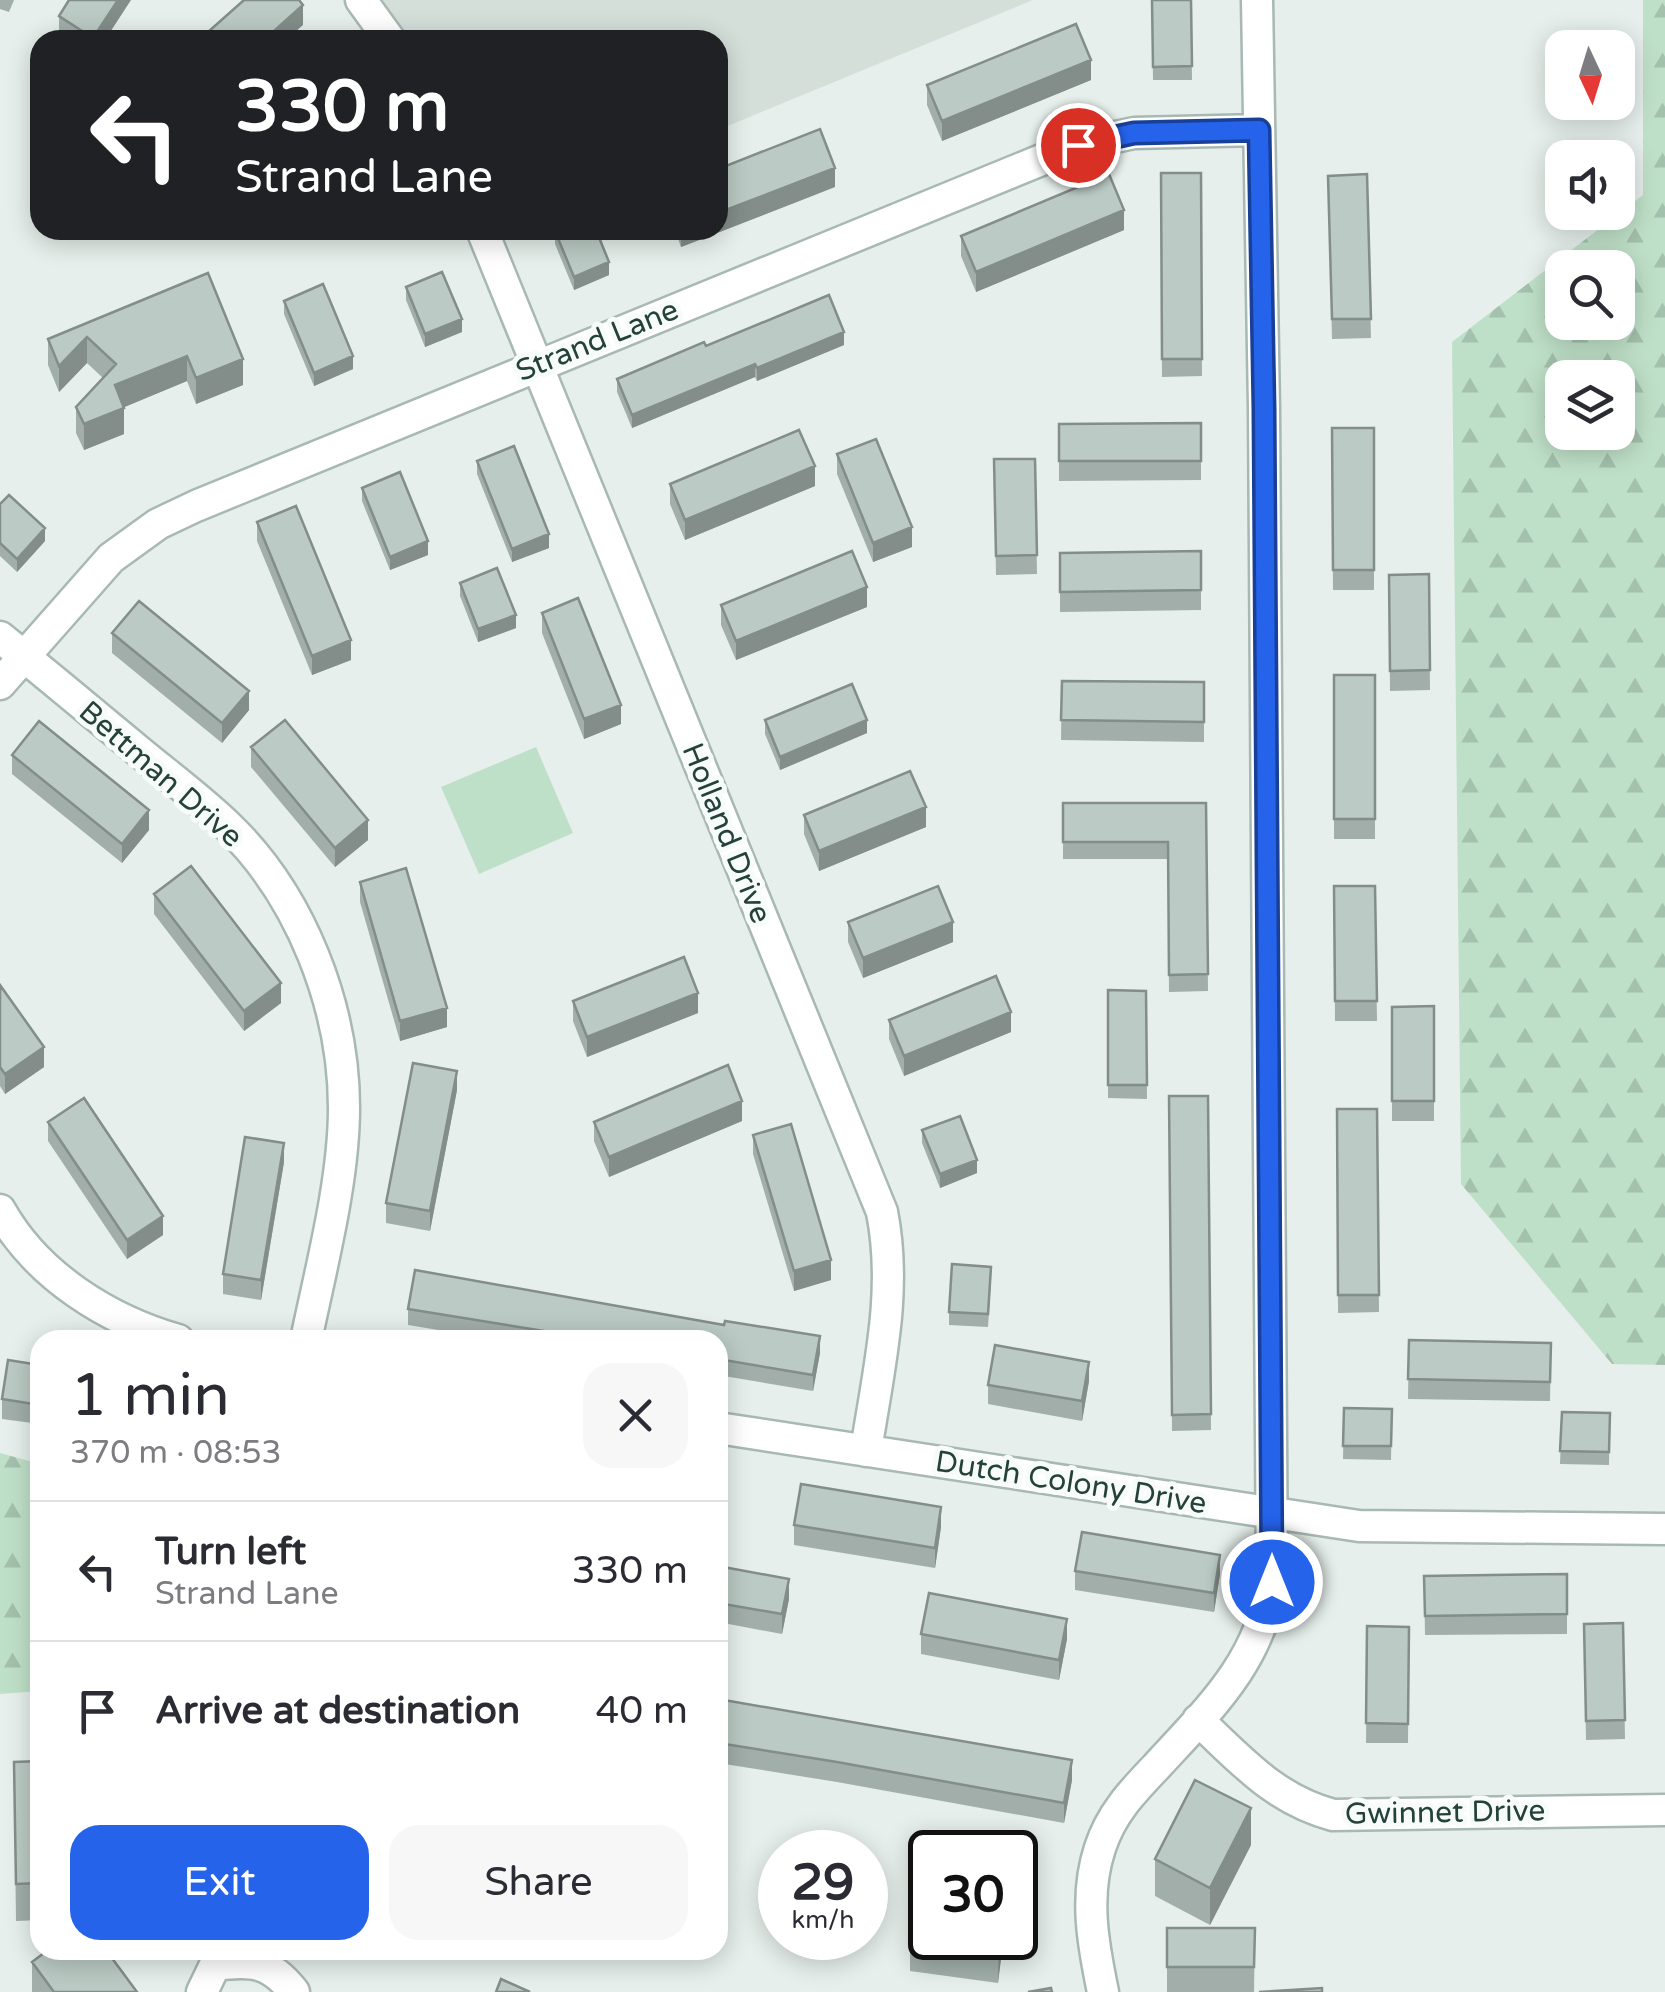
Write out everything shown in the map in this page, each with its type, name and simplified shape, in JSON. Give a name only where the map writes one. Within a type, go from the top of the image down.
[{"type":"street","points":[[361,0],[383,30]]},
{"type":"street","points":[[1102,1992],[1091,1930],[1091,1889],[1100,1848],[1116,1810],[1198,1720],[1246,1660],[1259,1636],[1272,1582],[1258,0]]},
{"type":"street","name":"Strand Lane","points":[[0,684],[11,646],[123,548],[158,524],[196,506],[1078,145],[1134,133],[1259,130]]},
{"type":"street","name":"Holland Drive","points":[[486,240],[882,1212],[890,1289],[866,1450]]},
{"type":"street","name":"Bettman Drive","points":[[11,646],[229,827],[264,868],[293,913],[316,962],[337,1038],[344,1104],[343,1145],[308,1330]]},
{"type":"street","points":[[0,1210],[32,1254],[63,1282],[122,1319],[151,1330]]},
{"type":"street","name":"Dutch Colony Drive","points":[[728,1429],[1359,1526],[1665,1529]]},
{"type":"street","name":"Gwinnet Drive","points":[[1198,1720],[1276,1791],[1333,1815],[1665,1810]]},
{"type":"street","points":[[207,1969],[248,1960],[282,1977],[294,1992]]},
{"type":"shaded area","points":[[361,0],[1033,0],[728,126],[728,30],[383,30]]},
{"type":"green space","points":[[1643,0],[1665,0],[1665,1365],[1612,1364],[1461,1184],[1452,342],[1545,270],[1545,340],[1635,340],[1635,250],[1572,250],[1598,230],[1635,230],[1635,201],[1643,195]]},
{"type":"green space","points":[[536,747],[573,833],[479,874],[441,787]]},
{"type":"green space","points":[[0,1453],[30,1461],[30,1692],[0,1694]]},
{"type":"building","points":[[69,0],[118,0],[98,30],[81,30],[59,16]]},
{"type":"building","points":[[244,0],[299,0],[303,5],[275,30],[210,30]]},
{"type":"building","points":[[1152,0],[1191,0],[1192,66],[1153,67]]},
{"type":"building","points":[[1076,24],[1091,60],[942,121],[927,85]]},
{"type":"building","points":[[820,129],[835,168],[728,209],[728,165]]},
{"type":"building","points":[[1161,173],[1201,173],[1202,359],[1162,359]]},
{"type":"building","points":[[1109,174],[1124,210],[976,272],[961,236]]},
{"type":"building","points":[[1367,174],[1371,319],[1332,319],[1328,176]]},
{"type":"building","points":[[559,240],[600,240],[609,262],[574,277]]},
{"type":"building","points":[[442,272],[462,319],[425,334],[406,287]]},
{"type":"building","points":[[208,273],[243,359],[196,378],[187,356],[115,385],[124,408],[84,424],[76,407],[116,364],[87,337],[59,366],[48,339]]},
{"type":"building","points":[[323,284],[353,356],[314,373],[284,301]]},
{"type":"building","points":[[829,295],[844,332],[632,415],[617,379]]},
{"type":"building","points":[[1201,423],[1201,461],[1059,461],[1059,424]]},
{"type":"building","points":[[1332,428],[1374,428],[1374,570],[1333,570]]},
{"type":"building","points":[[799,430],[815,466],[685,520],[670,484]]},
{"type":"building","points":[[876,439],[912,527],[873,543],[837,454]]},
{"type":"building","points":[[514,446],[549,534],[512,549],[477,461]]},
{"type":"building","points":[[994,459],[1035,459],[1037,555],[996,556]]},
{"type":"building","points":[[400,472],[428,541],[390,557],[362,488]]},
{"type":"building","points":[[9,495],[45,528],[17,559],[0,543],[0,504]]},
{"type":"building","points":[[296,506],[351,640],[312,656],[257,522]]},
{"type":"building","points":[[852,551],[867,587],[736,641],[721,605]]},
{"type":"building","points":[[1201,551],[1201,590],[1060,592],[1060,553]]},
{"type":"building","points":[[497,568],[516,615],[478,629],[460,583]]},
{"type":"building","points":[[1429,574],[1430,670],[1390,671],[1389,575]]},
{"type":"building","points":[[578,598],[621,705],[584,719],[542,613]]},
{"type":"building","points":[[139,601],[249,691],[222,723],[112,633]]},
{"type":"building","points":[[1334,675],[1375,675],[1375,819],[1334,819]]},
{"type":"building","points":[[1062,681],[1204,682],[1204,722],[1061,720]]},
{"type":"building","points":[[852,684],[867,720],[780,757],[765,720]]},
{"type":"building","points":[[285,720],[368,820],[335,848],[251,747]]},
{"type":"building","points":[[39,721],[149,810],[122,844],[12,755]]},
{"type":"building","points":[[910,771],[926,807],[819,851],[804,815]]},
{"type":"building","points":[[1063,803],[1206,803],[1208,974],[1169,975],[1168,842],[1063,842]]},
{"type":"building","points":[[191,866],[281,983],[244,1011],[154,894]]},
{"type":"building","points":[[406,868],[447,1008],[400,1021],[360,882]]},
{"type":"building","points":[[938,886],[953,922],[863,958],[848,922]]},
{"type":"building","points":[[1334,886],[1375,886],[1377,1001],[1335,1001]]},
{"type":"building","points":[[684,957],[698,993],[587,1037],[573,1001]]},
{"type":"building","points":[[996,976],[1011,1012],[904,1056],[889,1020]]},
{"type":"building","points":[[0,985],[44,1047],[5,1074],[0,1067]]},
{"type":"building","points":[[1108,990],[1146,991],[1147,1085],[1108,1085]]},
{"type":"building","points":[[1434,1006],[1434,1101],[1392,1101],[1392,1007]]},
{"type":"building","points":[[413,1063],[457,1071],[430,1211],[386,1203]]},
{"type":"building","points":[[728,1065],[742,1101],[609,1157],[594,1122]]},
{"type":"building","points":[[1169,1096],[1208,1096],[1211,1414],[1172,1415]]},
{"type":"building","points":[[84,1098],[163,1216],[127,1240],[48,1122]]},
{"type":"building","points":[[1337,1109],[1377,1109],[1379,1295],[1338,1295]]},
{"type":"building","points":[[960,1116],[977,1160],[940,1174],[922,1130]]},
{"type":"building","points":[[791,1124],[831,1260],[794,1271],[753,1135]]},
{"type":"building","points":[[245,1137],[284,1143],[261,1280],[223,1274]]},
{"type":"building","points":[[952,1264],[991,1267],[988,1314],[949,1312]]},
{"type":"building","points":[[415,1270],[724,1325],[725,1321],[820,1336],[813,1375],[728,1361],[728,1330],[538,1330],[408,1309]]},
{"type":"building","points":[[1409,1340],[1551,1343],[1550,1382],[1408,1379]]},
{"type":"building","points":[[995,1345],[1089,1362],[1082,1401],[988,1385]]},
{"type":"building","points":[[8,1360],[30,1363],[30,1403],[2,1399]]},
{"type":"building","points":[[1344,1408],[1392,1409],[1391,1446],[1343,1446]]},
{"type":"building","points":[[1562,1412],[1610,1413],[1609,1452],[1560,1451]]},
{"type":"building","points":[[801,1484],[941,1507],[935,1548],[794,1525]]},
{"type":"building","points":[[1082,1532],[1220,1555],[1214,1593],[1075,1571]]},
{"type":"building","points":[[728,1568],[789,1579],[782,1614],[728,1605]]},
{"type":"building","points":[[1567,1574],[1567,1614],[1425,1616],[1424,1576]]},
{"type":"building","points":[[929,1593],[1067,1619],[1059,1660],[921,1634]]},
{"type":"building","points":[[1623,1623],[1625,1720],[1586,1721],[1584,1624]]},
{"type":"building","points":[[1367,1626],[1409,1627],[1408,1724],[1366,1723]]},
{"type":"building","points":[[728,1701],[1072,1760],[1064,1803],[728,1745]]},
{"type":"building","points":[[30,1761],[30,1883],[16,1884],[14,1762]]},
{"type":"building","points":[[1195,1780],[1251,1808],[1210,1888],[1155,1859]]},
{"type":"building","points":[[1167,1928],[1255,1928],[1254,1967],[1167,1967]]},
{"type":"building","points":[[113,1960],[137,1992],[54,1992],[32,1962]]},
{"type":"building","points":[[501,1979],[530,1992],[496,1992]]},
{"type":"building","points":[[1322,1988],[1322,1992],[1259,1992]]},
{"type":"route","points":[[1078,145],[1134,133],[1259,130],[1272,1582]]}]
